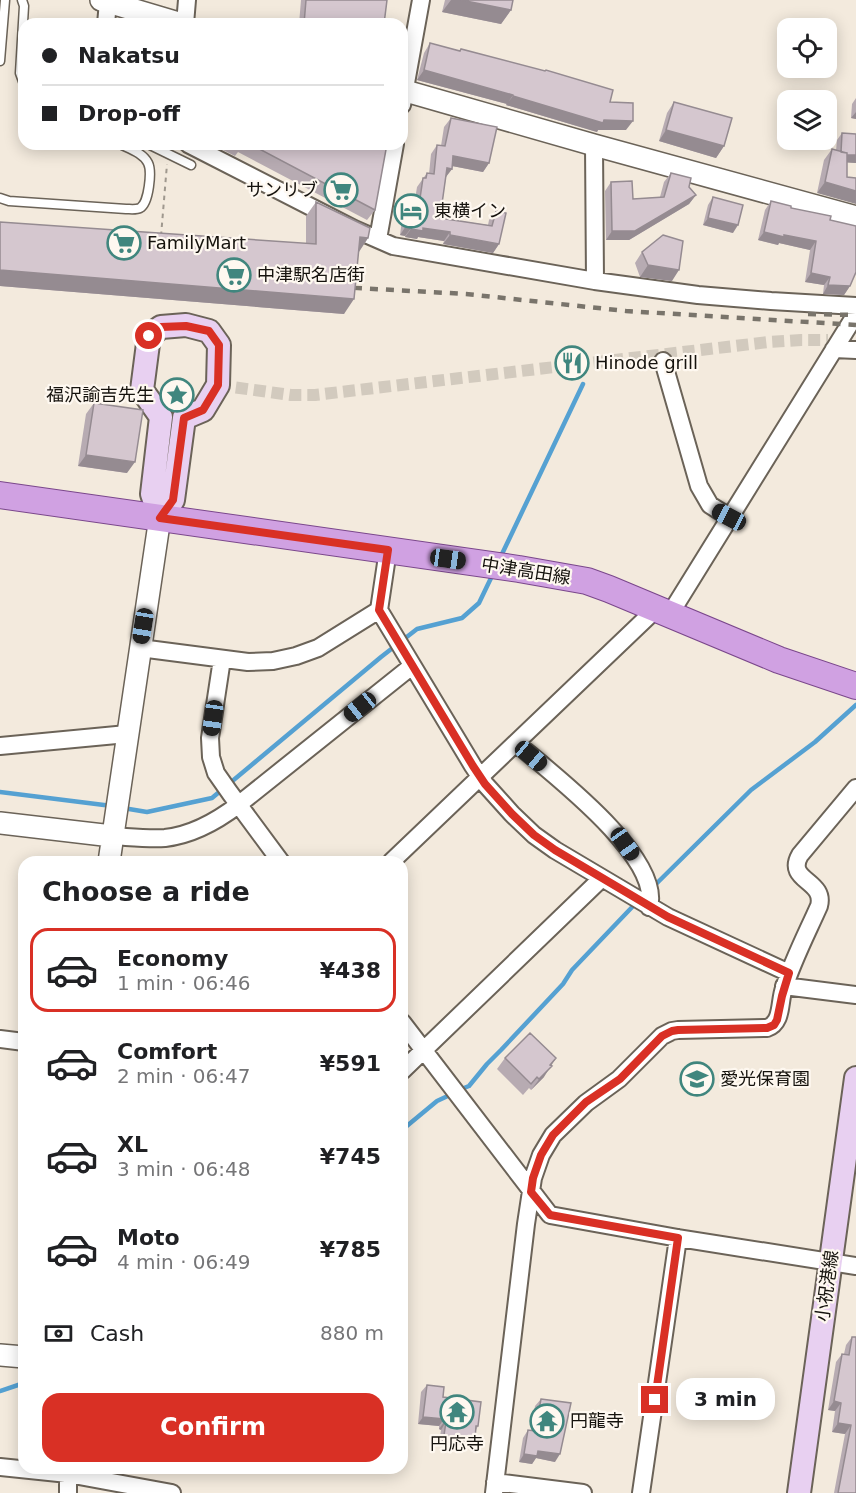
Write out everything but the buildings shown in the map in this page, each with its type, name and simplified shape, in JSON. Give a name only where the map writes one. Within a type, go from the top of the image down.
[{"type":"main road","points":[[186,326],[209,331],[219,345],[218,385],[203,410],[184,418],[173,500],[160,518],[152,494],[161,417],[142,390],[149,336],[161,327],[186,326]]},
{"type":"main road","name":"中津高田線","points":[[0,495],[519,569],[587,581],[779,660],[856,686]]},
{"type":"main road","name":"小祝港線","points":[[799,1493],[856,1078]]},
{"type":"street","points":[[184,18],[187,0]]},
{"type":"street","points":[[408,69],[421,0]]},
{"type":"street","points":[[105,18],[104,1],[162,18]]},
{"type":"street","points":[[408,96],[856,217]]},
{"type":"street","points":[[594,145],[596,281]]},
{"type":"street","points":[[200,150],[393,246],[596,281],[708,296],[856,306]]},
{"type":"street","points":[[378,239],[394,150]]},
{"type":"street","points":[[397,856],[516,743],[663,611],[729,517],[856,314]]},
{"type":"street","points":[[834,349],[856,350]]},
{"type":"street","points":[[663,361],[699,486],[710,505],[729,517]]},
{"type":"street","points":[[110,856],[160,518]]},
{"type":"street","points":[[388,550],[379,610],[480,777],[504,806],[534,835],[649,906],[787,980],[856,995]]},
{"type":"street","points":[[140,648],[260,662],[284,659],[313,650],[379,610]]},
{"type":"street","points":[[222,658],[210,738],[211,757],[216,773],[276,856]]},
{"type":"street","points":[[0,823],[149,838],[176,836],[204,827],[238,805],[412,666]]},
{"type":"street","points":[[0,746],[127,735]]},
{"type":"street","points":[[516,743],[593,808],[617,834],[644,874],[650,890],[649,906]]},
{"type":"street","points":[[583,1493],[494,1487],[531,1192],[541,1155],[553,1135],[586,1102],[620,1079],[662,1036],[678,1030],[771,1027],[774,1025],[787,980],[821,899],[817,890],[798,872],[796,864],[800,855],[856,788]]},
{"type":"street","points":[[408,1066],[602,878]]},
{"type":"street","points":[[408,1030],[550,1215],[856,1266]]},
{"type":"street","points":[[0,1039],[18,1041]]},
{"type":"street","points":[[641,1493],[678,1238]]},
{"type":"street","points":[[0,1355],[18,1356]]},
{"type":"street","points":[[0,1467],[18,1468]]},
{"type":"street","points":[[68,1474],[68,1493]]},
{"type":"street","points":[[82,1474],[172,1493]]},
{"type":"lane","points":[[0,61],[5,0]]},
{"type":"lane","points":[[22,0],[24,18]]},
{"type":"lane","points":[[0,198],[9,201],[139,209],[147,193],[150,172],[143,157],[131,150]]},
{"type":"lane","points":[[160,150],[191,165]]},
{"type":"path","points":[[161,236],[167,164]]},
{"type":"waterway","points":[[502,554],[583,384]]},
{"type":"waterway","points":[[123,808],[147,812],[212,798],[417,629],[462,618],[479,603],[491,578]]},
{"type":"waterway","points":[[653,887],[751,790],[815,742],[856,705]]},
{"type":"waterway","points":[[0,792],[112,806]]},
{"type":"waterway","points":[[459,1090],[469,1086],[563,984],[572,970],[636,903]]},
{"type":"waterway","points":[[408,1125],[437,1101],[452,1094]]},
{"type":"waterway","points":[[0,1391],[18,1385]]},
{"type":"tunnel","points":[[218,385],[291,395],[315,395],[769,342],[828,340]]},
{"type":"railway","points":[[338,287],[466,294],[626,311],[856,325]]},
{"type":"railway","points":[[808,314],[856,315]]},
{"type":"place","name":"サンリブ","points":[[341,190]]},
{"type":"place","name":"東横イン","points":[[411,211]]},
{"type":"place","name":"FamilyMart","points":[[124,243]]},
{"type":"place","name":"中津駅名店街","points":[[234,275]]},
{"type":"place","name":"Hinode grill","points":[[572,363]]},
{"type":"place","name":"福沢諭吉先生","points":[[177,395]]},
{"type":"place","name":"愛光保育園","points":[[697,1079]]},
{"type":"place","name":"円応寺","points":[[457,1412]]},
{"type":"place","name":"円龍寺","points":[[547,1421]]},
{"type":"route","points":[[149,336],[161,327],[186,326],[209,331],[219,345],[218,385],[203,410],[184,418],[173,500],[160,518],[388,550],[379,610],[473,766],[504,806],[534,835],[555,850],[660,913],[789,973],[774,1025],[767,1028],[678,1030],[666,1033],[620,1079],[586,1102],[553,1135],[541,1155],[533,1178],[531,1192],[550,1215],[678,1238],[655,1400]]}]
